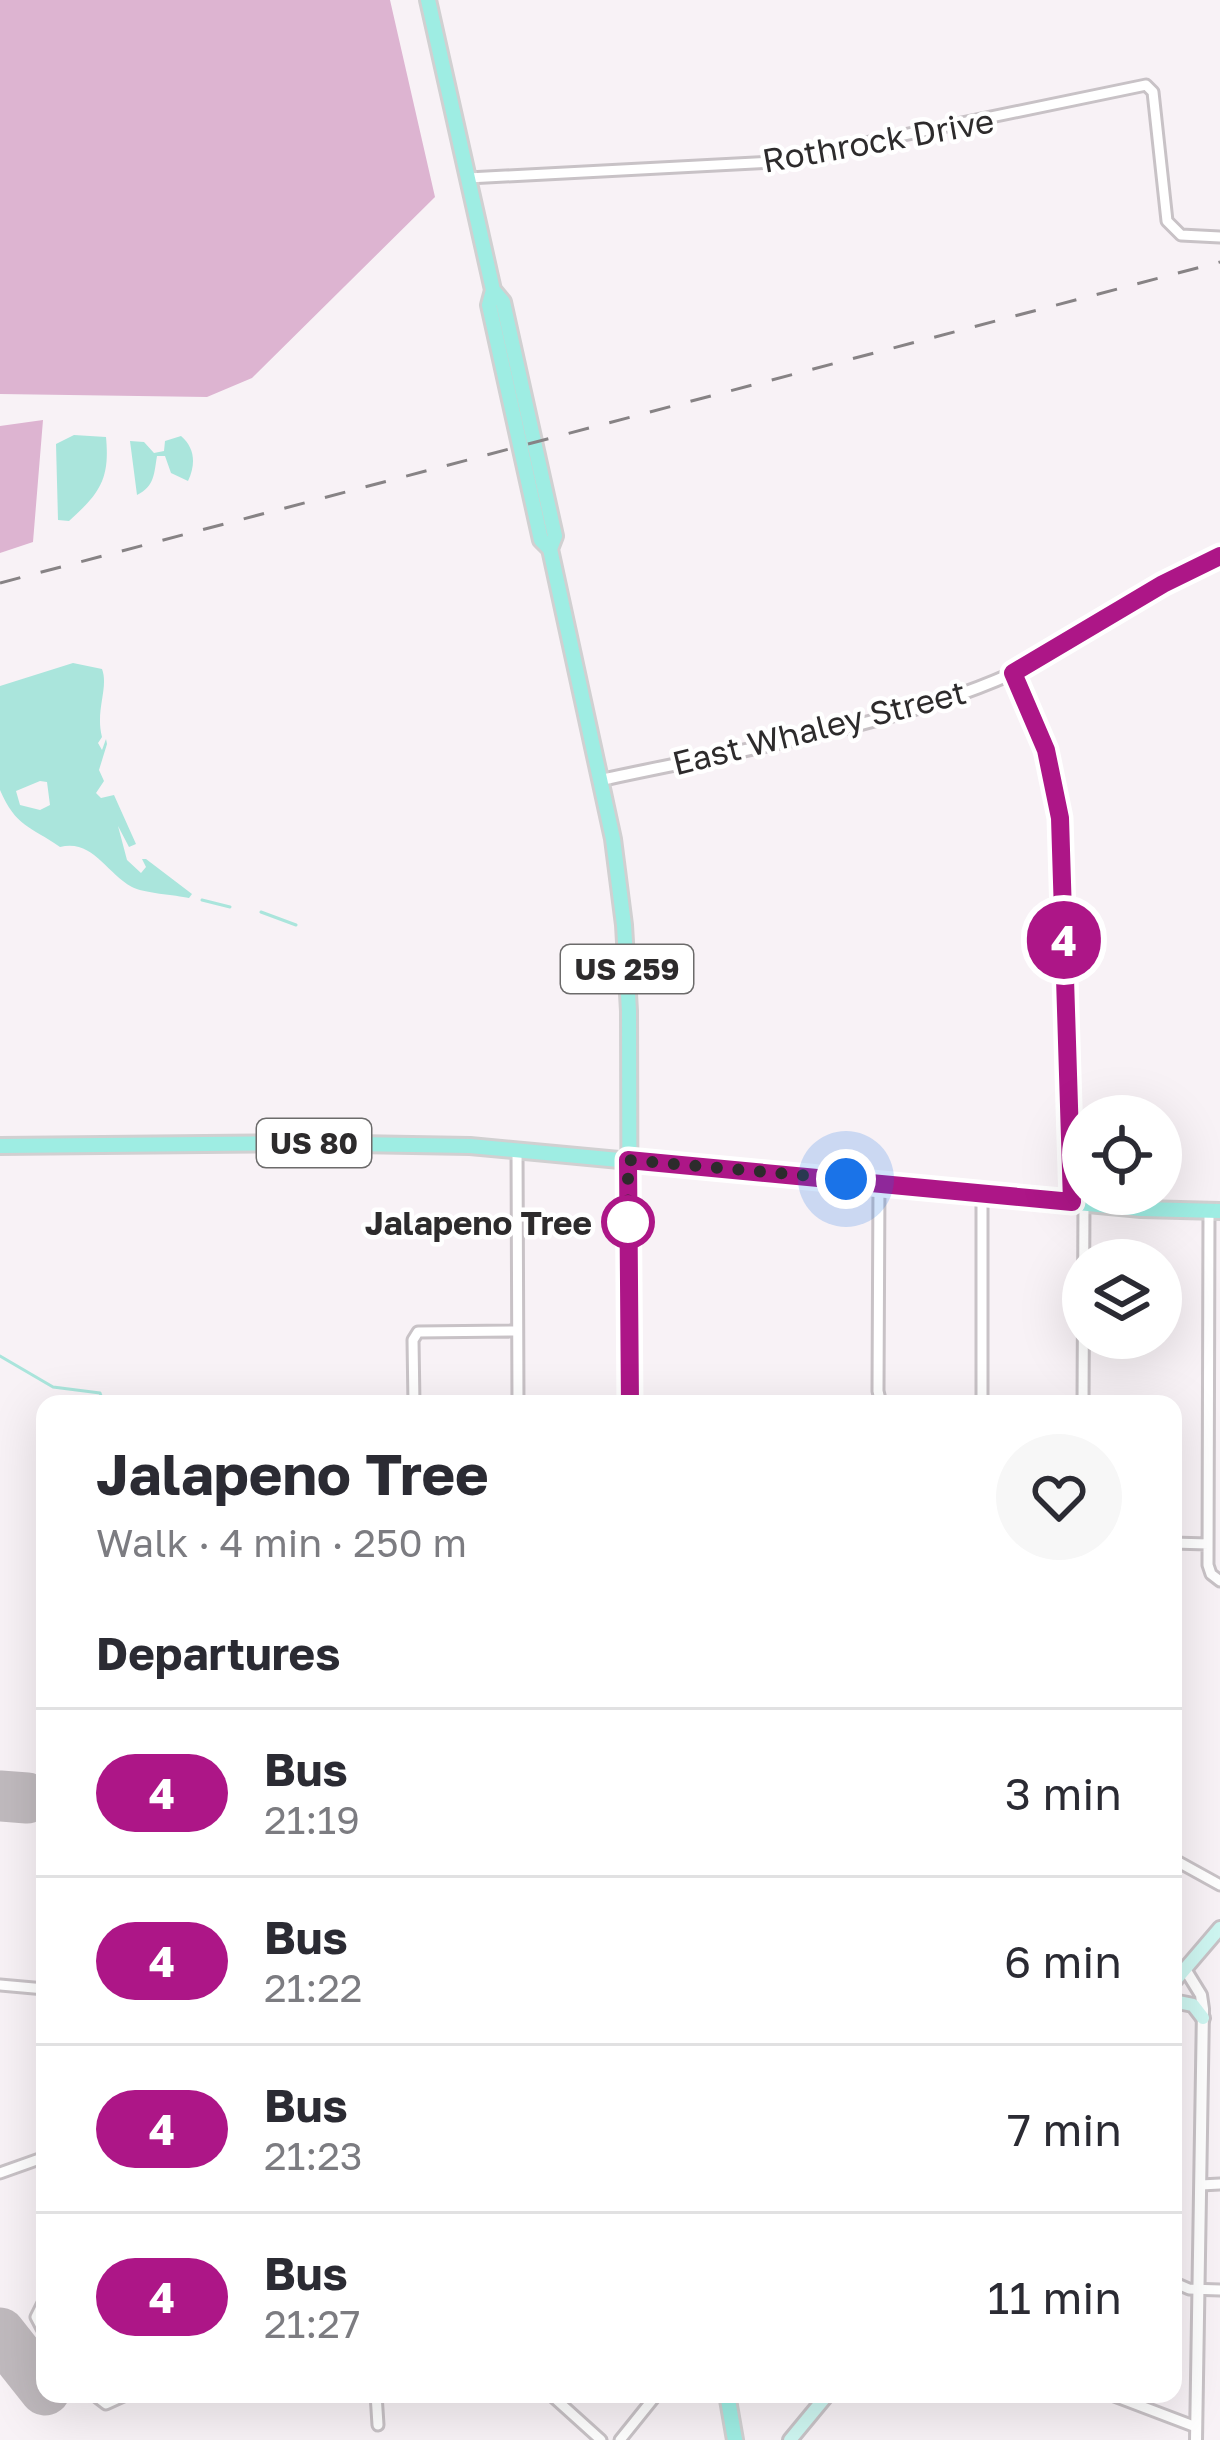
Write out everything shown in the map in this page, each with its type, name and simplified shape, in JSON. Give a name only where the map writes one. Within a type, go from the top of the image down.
[{"type":"main road","name":"US 259","points":[[428,0],[493,290],[503,302],[528,449],[555,536],[550,549],[617,865],[627,959],[630,1395]]},
{"type":"main road","name":"US 80","points":[[0,1146],[297,1143],[517,1150],[1062,1201]]},
{"type":"main road","name":"US 80","points":[[1182,1209],[1215,1211]]},
{"type":"main road","points":[[1182,1972],[1220,1928]]},
{"type":"main road","points":[[1182,2003],[1193,2005],[1203,2018]]},
{"type":"main road","points":[[728,2403],[734,2440]]},
{"type":"main road","points":[[790,2440],[821,2403]]},
{"type":"street","name":"Rothrock Drive","points":[[468,178],[786,160],[1142,86],[1153,92],[1167,221],[1181,236],[1220,237]]},
{"type":"street","name":"East Whaley Street","points":[[601,780],[898,713],[1013,673],[1163,584],[1220,556]]},
{"type":"street","points":[[1013,673],[1046,750],[1060,818],[1073,1095]]},
{"type":"street","points":[[517,1150],[518,1395]]},
{"type":"street","points":[[879,1183],[879,1395]]},
{"type":"street","points":[[982,1193],[982,1395]]},
{"type":"street","points":[[1215,1211],[1215,1474],[1208,1544],[1209,1571],[1220,1581]]},
{"type":"street","points":[[1078,1215],[1083,1395]]},
{"type":"street","points":[[414,1395],[416,1333],[517,1330]]},
{"type":"street","points":[[1182,1543],[1208,1544]]},
{"type":"street","points":[[1182,1864],[1220,1885]]},
{"type":"street","points":[[1129,2403],[1196,2434],[1203,2018],[1201,1994],[1185,1969]]},
{"type":"street","points":[[0,1985],[36,1988]]},
{"type":"street","points":[[0,2173],[36,2160]]},
{"type":"street","points":[[1201,2185],[1220,2184]]},
{"type":"street","points":[[1182,2285],[1220,2290]]},
{"type":"street","points":[[377,2403],[378,2425]]},
{"type":"street","points":[[560,2403],[602,2440]]},
{"type":"street","points":[[620,2440],[650,2403]]},
{"type":"shaded area","points":[[0,0],[390,0],[435,197],[252,378],[207,397],[0,394]]},
{"type":"shaded area","points":[[43,420],[33,542],[0,553],[0,426]]},
{"type":"shaded area","points":[[74,435],[106,437],[104,475],[88,502],[69,521],[58,520],[56,444]]},
{"type":"shaded area","points":[[181,436],[193,457],[188,481],[171,473],[165,456],[157,456],[150,483],[137,495],[130,441],[144,442],[154,453],[164,451],[165,441]]},
{"type":"shaded area","points":[[73,663],[102,669],[102,737],[98,743],[102,750],[106,739],[107,744],[99,770],[104,781],[96,793],[101,798],[114,795],[136,844],[129,847],[118,826],[127,860],[141,873],[146,867],[142,859],[146,859],[192,894],[189,898],[132,887],[90,852],[60,847],[18,819],[0,790],[0,686]],"holes":[[[47,782],[50,805],[40,810],[20,805],[16,791]]]},
{"type":"waterway","points":[[202,900],[230,907]]},
{"type":"waterway","points":[[261,912],[296,925]]},
{"type":"waterway","points":[[0,1356],[53,1387],[101,1395]]},
{"type":"runway","points":[[0,1796],[27,1798]]},
{"type":"runway","points":[[0,2333],[36,2379]]},
{"type":"railway","points":[[0,583],[1220,262]]},
{"type":"bus line","name":"4","points":[[630,1395],[628,1160],[1072,1202],[1060,818],[1046,750],[1013,673],[1163,584],[1220,556]]},
{"type":"place","name":"Jalapeno Tree","points":[[628,1222]]},
{"type":"route","points":[[628,1222],[628,1160],[846,1179]]}]
